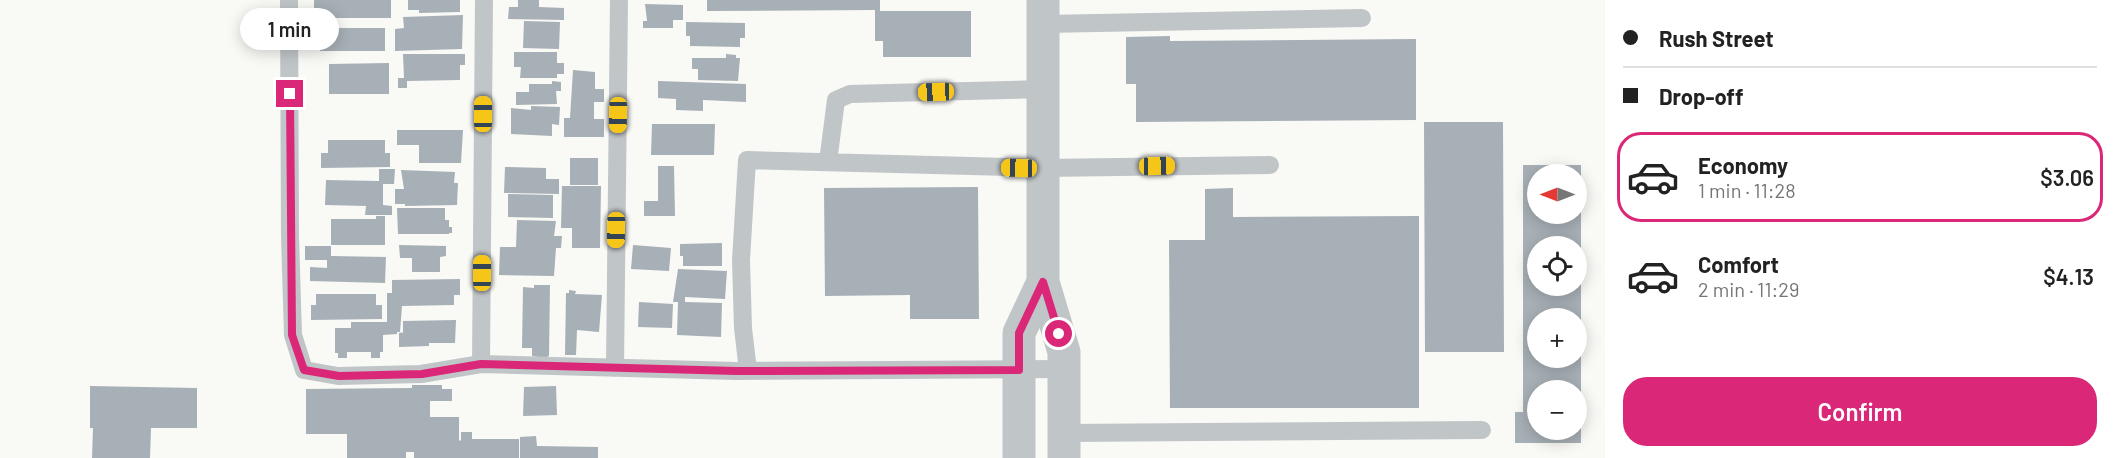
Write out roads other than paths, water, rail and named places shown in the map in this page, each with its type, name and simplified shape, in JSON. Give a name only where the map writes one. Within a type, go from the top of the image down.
[{"type":"street","points":[[1043,12],[1043,282],[1064,352],[1064,445]]},
{"type":"street","points":[[1019,458],[1019,333],[1043,282]]},
{"type":"lane","points":[[290,0],[292,335],[304,370],[339,376],[410,374],[481,364],[748,371],[1065,369]]},
{"type":"lane","points":[[481,364],[484,0]]},
{"type":"lane","points":[[615,368],[619,0]]},
{"type":"lane","points":[[1043,12],[1362,18]]},
{"type":"lane","points":[[828,162],[836,100],[850,94],[1043,89]]},
{"type":"lane","points":[[748,371],[743,328],[741,260],[747,160],[1043,168],[1270,165]]},
{"type":"lane","points":[[1064,445],[1482,430]]}]
